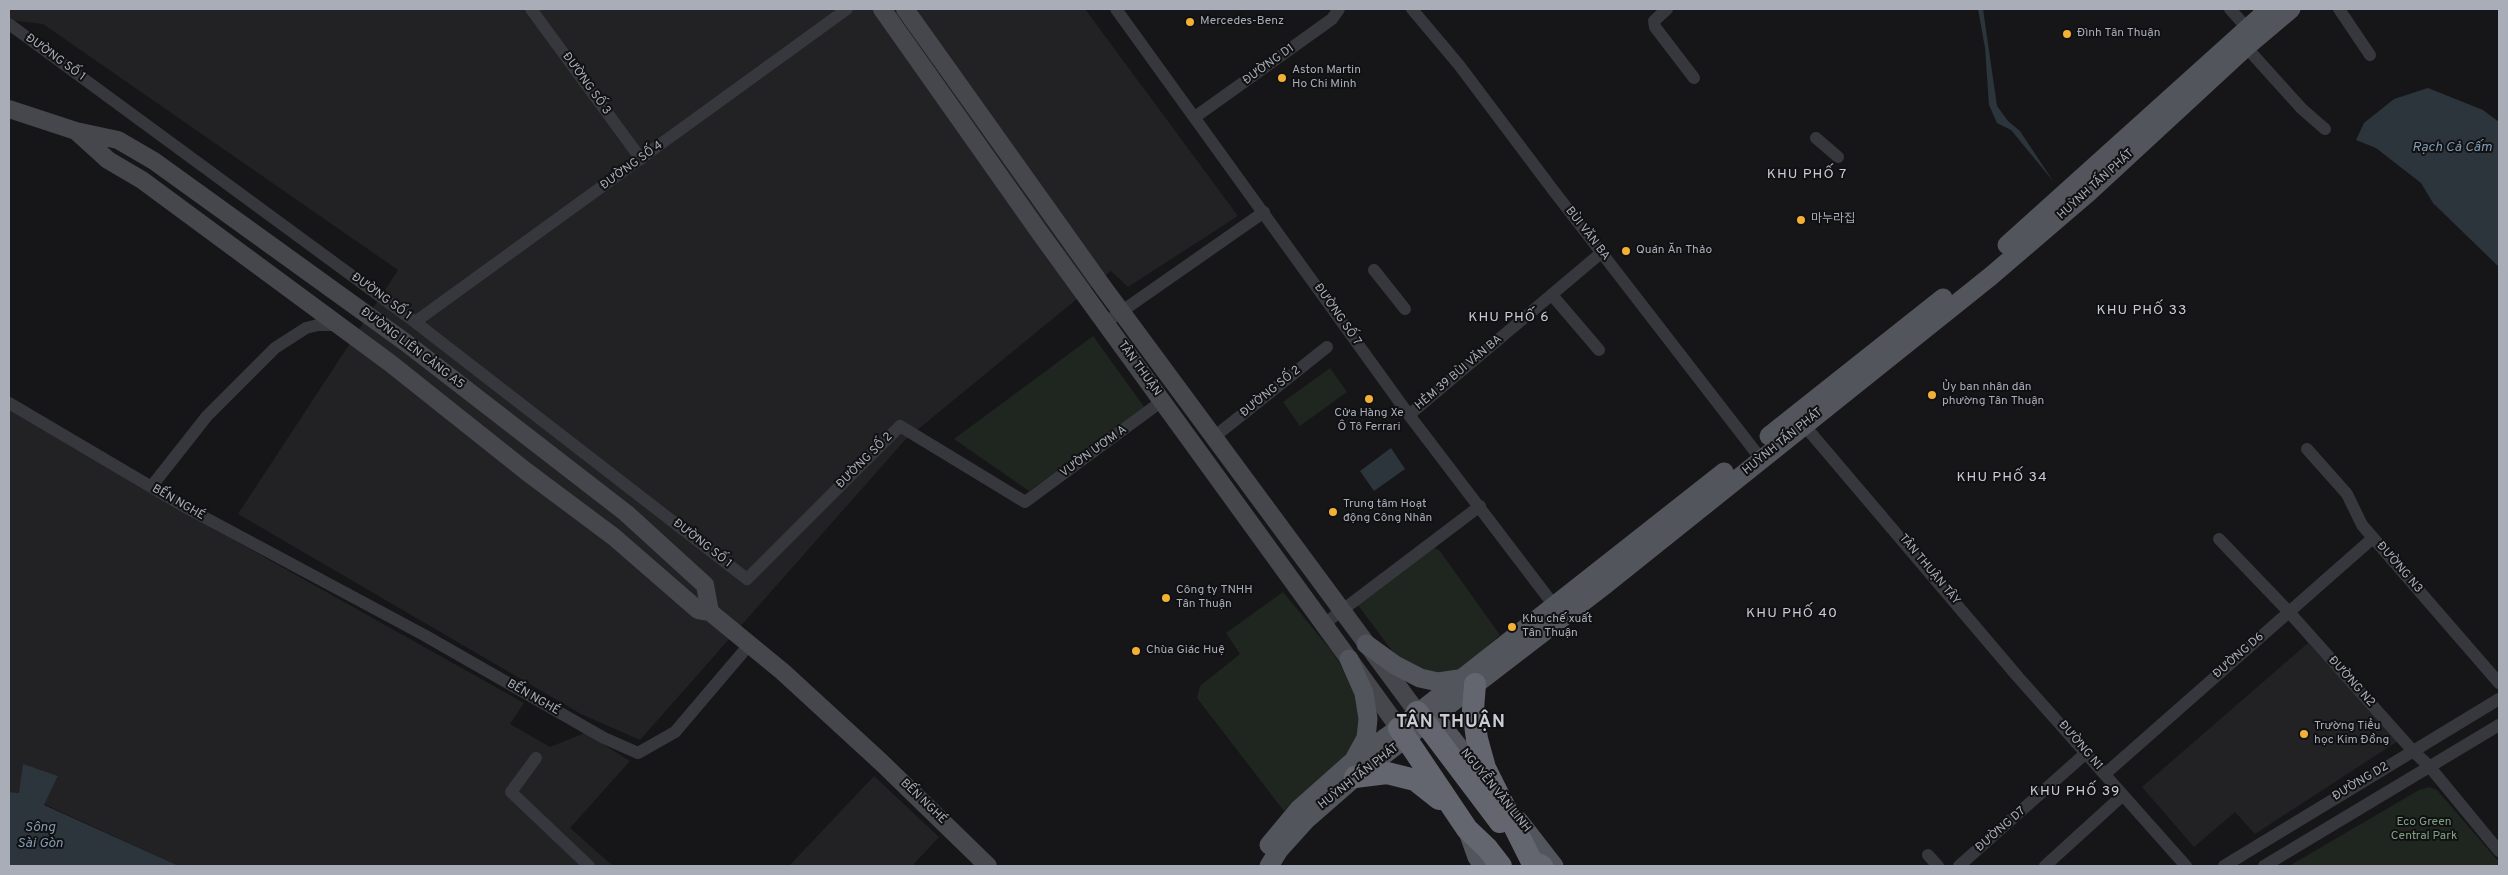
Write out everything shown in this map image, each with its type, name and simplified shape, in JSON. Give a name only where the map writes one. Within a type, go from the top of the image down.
[{"type":"highway","points":[[1467,682],[1477,739],[1496,794],[1536,865]]},
{"type":"highway","name":"NGUYỄN VĂN LINH","points":[[1426,718],[1475,792],[1536,865]]},
{"type":"highway","points":[[1403,734],[1462,821]]},
{"type":"highway","points":[[1354,769],[1386,773],[1415,780],[1462,821],[1501,866]]},
{"type":"main road","name":"HUỲNH TẤN PHÁT","points":[[1258,866],[1286,821],[1354,769],[1426,718],[1467,682],[1559,612],[2089,192],[2159,118],[2247,37],[2269,9]]},
{"type":"main road","name":"HUỲNH TẤN PHÁT","points":[[2247,37],[2291,9]]},
{"type":"main road","name":"HUỲNH TẤN PHÁT","points":[[1757,454],[1804,425],[1987,271]]},
{"type":"main road","points":[[1366,644],[1395,665],[1420,678],[1438,682],[1467,682]]},
{"type":"main road","points":[[1348,659],[1364,693],[1368,719],[1366,738],[1354,769]]},
{"type":"main road","name":"NGUYỄN VĂN LINH","points":[[1426,718],[1496,794],[1554,866]]},
{"type":"main road","name":"HUỲNH TẤN PHÁT","points":[[1269,866],[1279,850],[1354,769]]},
{"type":"main road","points":[[1462,821],[1477,857],[1483,866]]},
{"type":"street","name":"ĐƯỜNG SỐ 3","points":[[531,9],[640,159]]},
{"type":"street","name":"ĐƯỜNG SỐ 4","points":[[415,322],[847,9]]},
{"type":"street","name":"TÂN THUẬN","points":[[882,9],[1105,323],[1403,734]]},
{"type":"street","name":"TÂN THUẬN","points":[[905,9],[1121,310],[1366,644],[1426,718]]},
{"type":"street","name":"ĐƯỜNG SỐ 7","points":[[1116,9],[1409,415],[1559,612]]},
{"type":"street","name":"ĐƯỜNG D1","points":[[1195,117],[1332,19],[1338,9]]},
{"type":"street","name":"BÙI VĂN BA","points":[[1412,9],[1459,65],[1601,253],[1757,454]]},
{"type":"street","points":[[1667,9],[1654,21],[1655,27],[1694,78]]},
{"type":"street","points":[[2230,9],[2247,37],[2302,109],[2325,129]]},
{"type":"street","points":[[2338,9],[2370,55]]},
{"type":"street","name":"ĐƯỜNG SỐ 1","points":[[9,24],[415,322],[747,579]]},
{"type":"street","name":"ĐƯỜNG LIÊN CẢNG A5","points":[[9,108],[76,131],[118,140],[154,161],[405,342],[626,513],[705,585],[710,612]]},
{"type":"street","name":"ĐƯỜNG LIÊN CẢNG A5","points":[[76,131],[108,160],[142,180],[390,363],[527,472],[614,537],[698,610],[710,612],[749,644]]},
{"type":"street","points":[[1816,138],[1838,157]]},
{"type":"street","points":[[1105,323],[1121,310],[1264,212]]},
{"type":"street","name":"HẺM 39 BÙI VĂN BA","points":[[1409,415],[1601,253]]},
{"type":"street","points":[[1374,270],[1405,309]]},
{"type":"street","points":[[1552,295],[1599,350]]},
{"type":"street","points":[[151,487],[208,416],[275,348],[306,328],[318,324],[339,325]]},
{"type":"street","points":[[390,363],[405,342]]},
{"type":"street","name":"ĐƯỜNG SỐ 2","points":[[1214,437],[1327,347]]},
{"type":"street","points":[[1151,386],[1168,374]]},
{"type":"street","name":"VƯỜN ƯƠM A","points":[[1025,502],[1162,401]]},
{"type":"street","name":"BẾN NGHÉ","points":[[9,403],[151,487],[424,635],[604,738],[638,753],[675,732],[749,644],[882,763],[988,866]]},
{"type":"street","name":"TÂN THUẬN TÂY","points":[[1804,425],[2054,716]]},
{"type":"street","name":"ĐƯỜNG SỐ 2","points":[[747,579],[900,426],[1025,502]]},
{"type":"street","name":"ĐƯỜNG N3","points":[[2307,449],[2347,494],[2362,525],[2499,682]]},
{"type":"street","points":[[527,472],[545,450]]},
{"type":"street","points":[[1324,624],[1480,506]]},
{"type":"street","name":"ĐƯỜNG D6","points":[[2105,774],[2374,538]]},
{"type":"street","name":"ĐƯỜNG N2","points":[[2219,539],[2289,612],[2413,751],[2429,766],[2499,851]]},
{"type":"street","name":"ĐƯỜNG D2","points":[[2224,866],[2499,700]]},
{"type":"street","name":"ĐƯỜNG N1","points":[[2054,716],[2186,866]]},
{"type":"street","name":"ĐƯỜNG D2","points":[[2264,866],[2499,725]]},
{"type":"street","name":"ĐƯỜNG D7","points":[[1959,866],[2086,753]]},
{"type":"street","points":[[536,758],[511,792],[589,866]]},
{"type":"street","points":[[2045,866],[2123,795]]},
{"type":"street","points":[[1928,855],[1938,866]]},
{"type":"shaded area","points":[[9,9],[1085,9],[1238,216],[1128,287],[1111,271],[905,440],[640,740],[581,714],[238,514],[398,270],[43,24],[9,20]]},
{"type":"shaded area","points":[[9,410],[175,507],[524,703],[510,724],[550,747],[585,733],[630,761],[570,828],[613,866],[179,866],[44,804],[58,777],[19,793],[9,792]]},
{"type":"shaded area","name":"Trường Tiểu học Kim Đồng","points":[[2308,643],[2398,741],[2255,834],[2235,812],[2194,847],[2142,787]]},
{"type":"shaded area","points":[[874,776],[939,837],[912,866],[789,866]]},
{"type":"green space","points":[[1093,336],[1145,408],[1029,491],[954,439]]},
{"type":"green space","points":[[1330,368],[1347,392],[1300,426],[1283,402]]},
{"type":"green space","points":[[1432,546],[1440,551],[1500,635],[1452,677],[1440,680],[1399,660],[1357,604]]},
{"type":"green space","points":[[1283,592],[1330,649],[1354,684],[1363,730],[1348,759],[1284,811],[1197,698],[1200,686],[1240,654],[1226,633]]},
{"type":"green space","name":"Eco Green Central Park","points":[[2429,787],[2437,790],[2499,862],[2499,866],[2289,866],[2419,790]]},
{"type":"water","points":[[1978,9],[1983,9],[1997,106],[2008,121],[2020,131],[2053,181],[2011,130],[1997,123],[1989,105],[1985,48]]},
{"type":"water","name":"Rạch Cả Cấm","points":[[2428,88],[2483,110],[2499,122],[2499,267],[2433,203],[2421,183],[2376,148],[2356,140],[2364,123],[2394,99]]},
{"type":"water","points":[[1391,448],[1405,469],[1374,491],[1360,471]]},
{"type":"water","name":"Sông Sài Gòn","points":[[23,764],[58,776],[44,805],[179,866],[9,866],[9,792],[19,793]]},
{"type":"place","name":"Mercedes-Benz","points":[[1190,22]]},
{"type":"place","name":"Đình Tân Thuận","points":[[2067,34]]},
{"type":"place","name":"Aston Martin Ho Chi Minh","points":[[1282,78]]},
{"type":"place","name":"마누라집","points":[[1801,220]]},
{"type":"place","name":"Quán Ăn Thảo","points":[[1626,251]]},
{"type":"place","name":"Ủy ban nhân dân phường Tân Thuận","points":[[1932,395]]},
{"type":"place","name":"Cửa Hàng Xe Ô Tô Ferrari","points":[[1369,399]]},
{"type":"place","name":"Trung tâm Hoạt động Công Nhân","points":[[1333,512]]},
{"type":"place","name":"Công ty TNHH Tân Thuận","points":[[1166,598]]},
{"type":"place","name":"Khu chế xuất Tân Thuận","points":[[1512,627]]},
{"type":"place","name":"Chùa Giác Huệ","points":[[1136,651]]},
{"type":"place","name":"Trường Tiểu học Kim Đồng","points":[[2304,734]]},
{"type":"district","name":"KHU PHỐ 7","points":[[1807,175]]},
{"type":"district","name":"KHU PHỐ 33","points":[[2142,311]]},
{"type":"district","name":"KHU PHỐ 6","points":[[1509,318]]},
{"type":"district","name":"KHU PHỐ 34","points":[[2002,478]]},
{"type":"district","name":"KHU PHỐ 40","points":[[1792,614]]},
{"type":"district","name":"TÂN THUẬN","points":[[1451,723]]},
{"type":"district","name":"KHU PHỐ 39","points":[[2075,792]]}]
